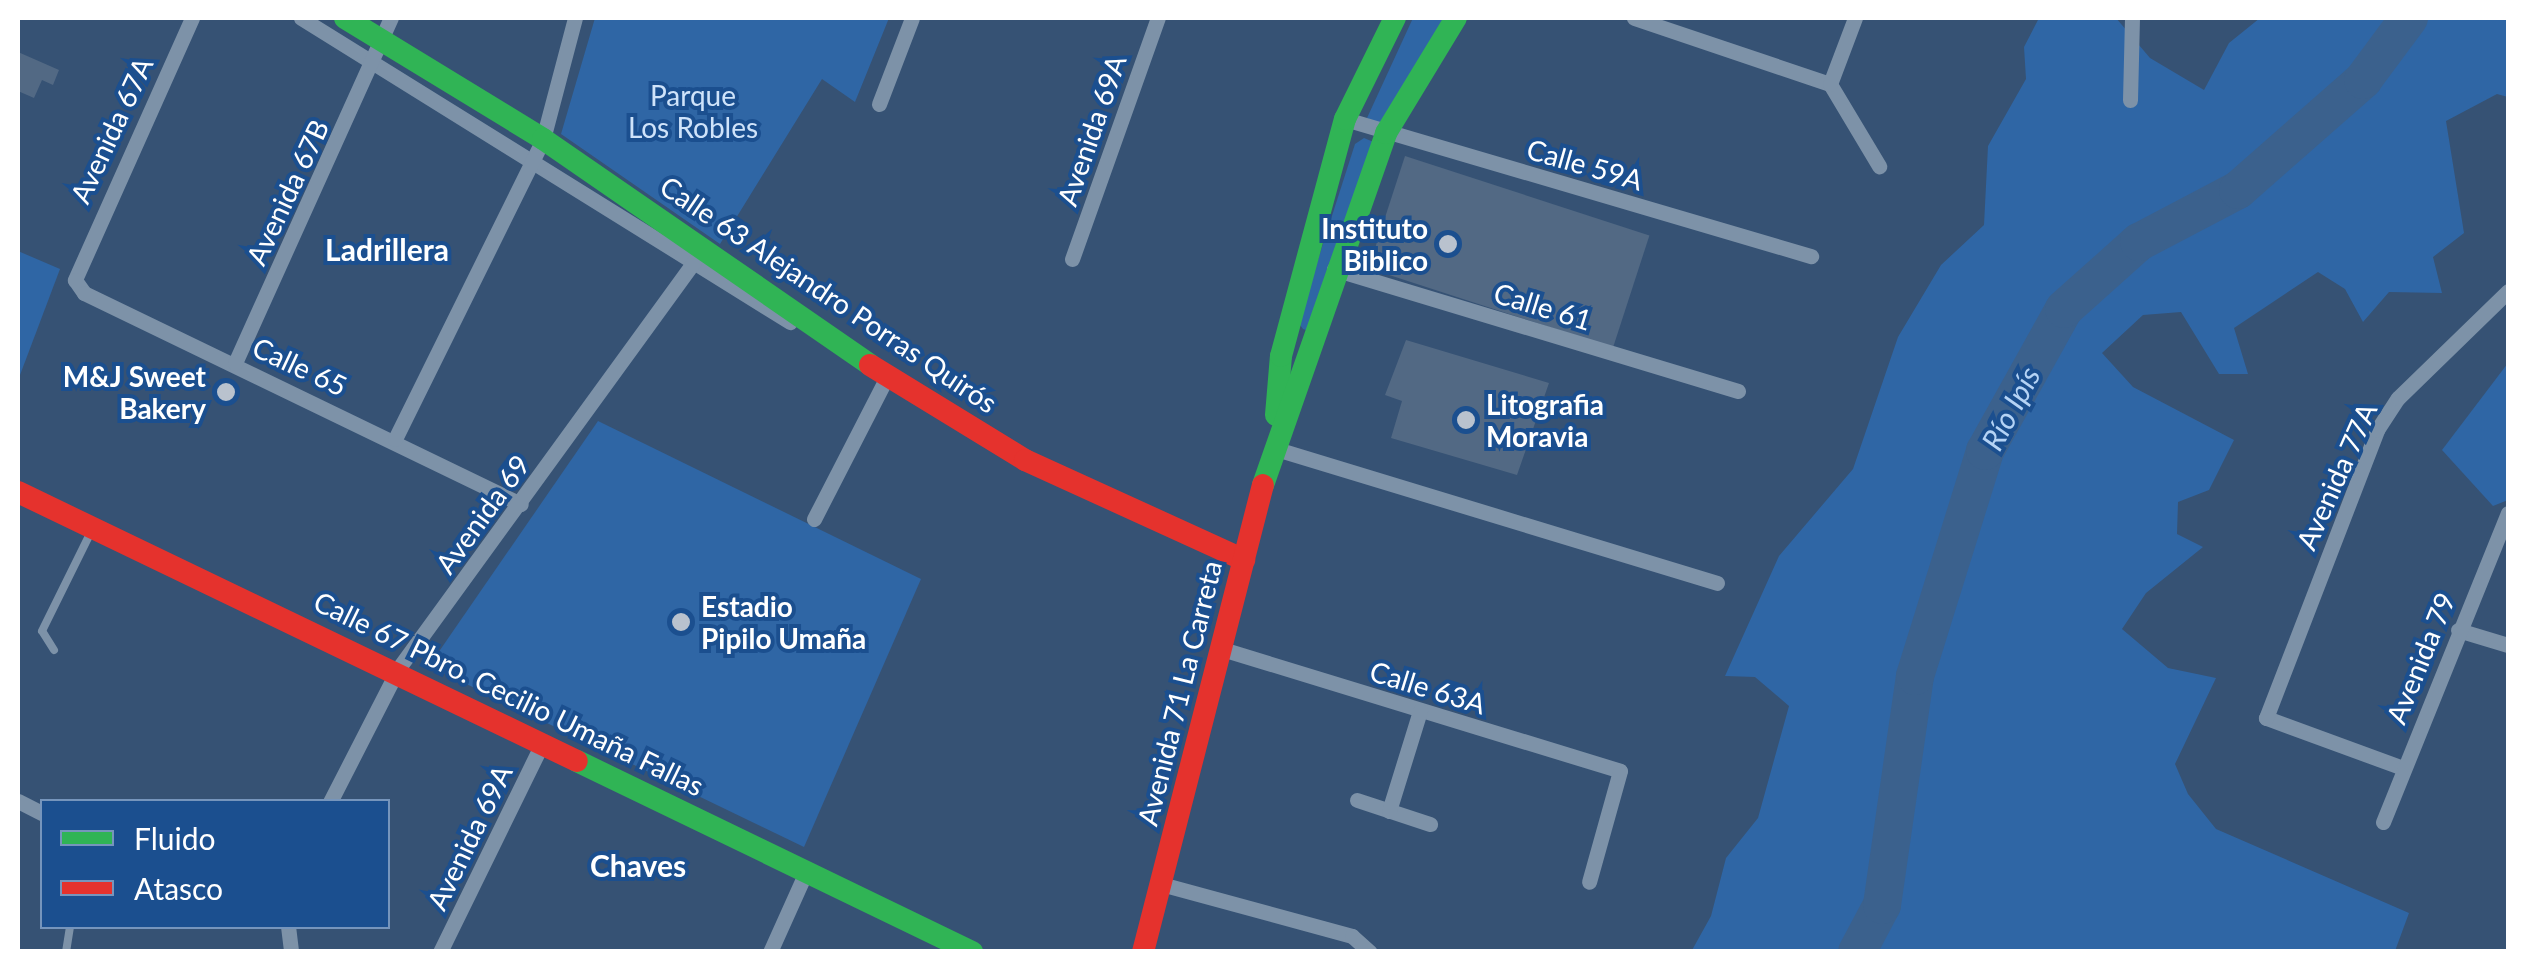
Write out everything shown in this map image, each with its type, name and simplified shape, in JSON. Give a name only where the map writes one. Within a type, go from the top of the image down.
[{"type":"street","name":"Avenida 67A","points":[[76,264],[192,18]]},
{"type":"street","name":"Calle 63 Alejandro Porras Quirós","points":[[301,18],[379,53],[543,138],[698,257]]},
{"type":"street","name":"Calle 63 Alejandro Porras Quirós","points":[[345,18],[379,53],[532,160],[698,257],[1025,460],[1244,560]]},
{"type":"street","name":"Avenida 67B","points":[[235,363],[379,53],[390,18]]},
{"type":"street","points":[[395,439],[543,138],[576,18]]},
{"type":"street","points":[[880,104],[912,18]]},
{"type":"street","name":"Avenida 69A","points":[[1072,258],[1158,18]]},
{"type":"street","name":"Avenida 71 La Carreta","points":[[1273,448],[1281,356],[1345,119],[1396,18]]},
{"type":"street","name":"Avenida 71 La Carreta","points":[[1143,952],[1273,448],[1386,132],[1456,18]]},
{"type":"street","points":[[1634,18],[1675,24],[1830,84],[1880,166]]},
{"type":"street","points":[[1830,84],[1856,18]]},
{"type":"street","points":[[2130,100],[2132,18]]},
{"type":"street","name":"Calle 59A","points":[[1345,119],[1811,256]]},
{"type":"street","name":"Avenida 69","points":[[332,799],[398,669],[698,257]]},
{"type":"street","name":"Calle 65","points":[[76,264],[84,293],[395,439],[521,504]]},
{"type":"street","name":"Calle 61","points":[[1334,269],[1738,391]]},
{"type":"street","name":"Avenida 77A","points":[[2403,768],[2266,718],[2377,430],[2398,398],[2508,291]]},
{"type":"street","points":[[814,519],[887,376]]},
{"type":"street","points":[[1273,448],[1717,583]]},
{"type":"street","name":"Calle 67 Pbro. Cecilio Umaña Fallas","points":[[18,492],[398,669],[542,744],[972,952]]},
{"type":"street","name":"Avenida 79","points":[[2383,822],[2506,513]]},
{"type":"street","points":[[2458,630],[2508,644]]},
{"type":"street","name":"Calle 63A","points":[[1222,650],[1620,771],[1588,882]]},
{"type":"street","points":[[1389,810],[1420,711]]},
{"type":"street","name":"Avenida 69A","points":[[440,952],[542,744]]},
{"type":"street","points":[[1356,800],[1430,824]]},
{"type":"street","points":[[770,952],[806,872]]},
{"type":"street","points":[[1162,884],[1352,936],[1370,952]]},
{"type":"lane","points":[[54,650],[42,631],[93,528]]},
{"type":"green space","name":"Parque Los Robles","points":[[595,18],[889,18],[855,102],[822,79],[720,244],[561,134]]},
{"type":"green space","points":[[1413,18],[1446,18],[1383,128],[1367,118]]},
{"type":"green space","points":[[2039,18],[2116,18],[2150,58],[2204,90],[2229,43],[2260,18],[2508,18],[2508,97],[2497,94],[2446,121],[2464,233],[2433,257],[2442,293],[2389,292],[2363,322],[2345,289],[2318,272],[2234,328],[2248,374],[2219,374],[2181,312],[2143,315],[2102,353],[2133,387],[2234,440],[2209,490],[2178,502],[2177,534],[2203,547],[2146,593],[2122,629],[2168,668],[2216,678],[2175,764],[2188,794],[2216,829],[2409,913],[2395,951],[1691,952],[1711,916],[1726,858],[1758,818],[1789,706],[1755,677],[1725,676],[1779,556],[1853,469],[1898,337],[1941,265],[1984,225],[1988,146],[2026,79],[2024,47]]},
{"type":"green space","points":[[1364,138],[1376,143],[1309,331],[1298,322],[1355,144]]},
{"type":"green space","points":[[18,251],[60,269],[20,375],[18,374]]},
{"type":"green space","points":[[2508,363],[2508,500],[2493,506],[2442,450]]},
{"type":"green space","name":"Estadio Pipilo Umaña","points":[[598,421],[921,579],[804,847],[429,666]]},
{"type":"building","points":[[18,52],[59,70],[53,85],[42,80],[34,98],[18,91]]},
{"type":"building","name":"Instituto Biblico","points":[[1405,156],[1649,235],[1613,348],[1369,268]]},
{"type":"building","name":"Litografia Moravia","points":[[1406,340],[1549,383],[1517,475],[1391,438],[1402,401],[1385,395]]},
{"type":"waterway","name":"Río Ipís","points":[[1857,952],[1882,905],[1915,676],[1985,451],[2064,309],[2139,242],[2238,190],[2363,80],[2409,18]]},
{"type":"traffic: fast","points":[[345,18],[543,139],[870,365]]},
{"type":"traffic: fast","points":[[1276,415],[1281,356],[1345,119],[1395,18]]},
{"type":"traffic: fast","points":[[1263,485],[1386,133],[1456,18]]},
{"type":"traffic: fast","points":[[577,761],[972,952]]},
{"type":"traffic: jam","points":[[870,365],[1025,460],[1244,560]]},
{"type":"traffic: jam","points":[[1143,952],[1263,485]]},
{"type":"traffic: jam","points":[[18,492],[577,761]]},
{"type":"place","name":"Instituto Biblico","points":[[1448,244]]},
{"type":"place","name":"M&J Sweet Bakery","points":[[226,392]]},
{"type":"place","name":"Litografia Moravia","points":[[1466,420]]},
{"type":"place","name":"Estadio Pipilo Umaña","points":[[681,622]]},
{"type":"district","name":"Ladrillera","points":[[387,249]]},
{"type":"district","name":"Chaves","points":[[638,865]]}]
